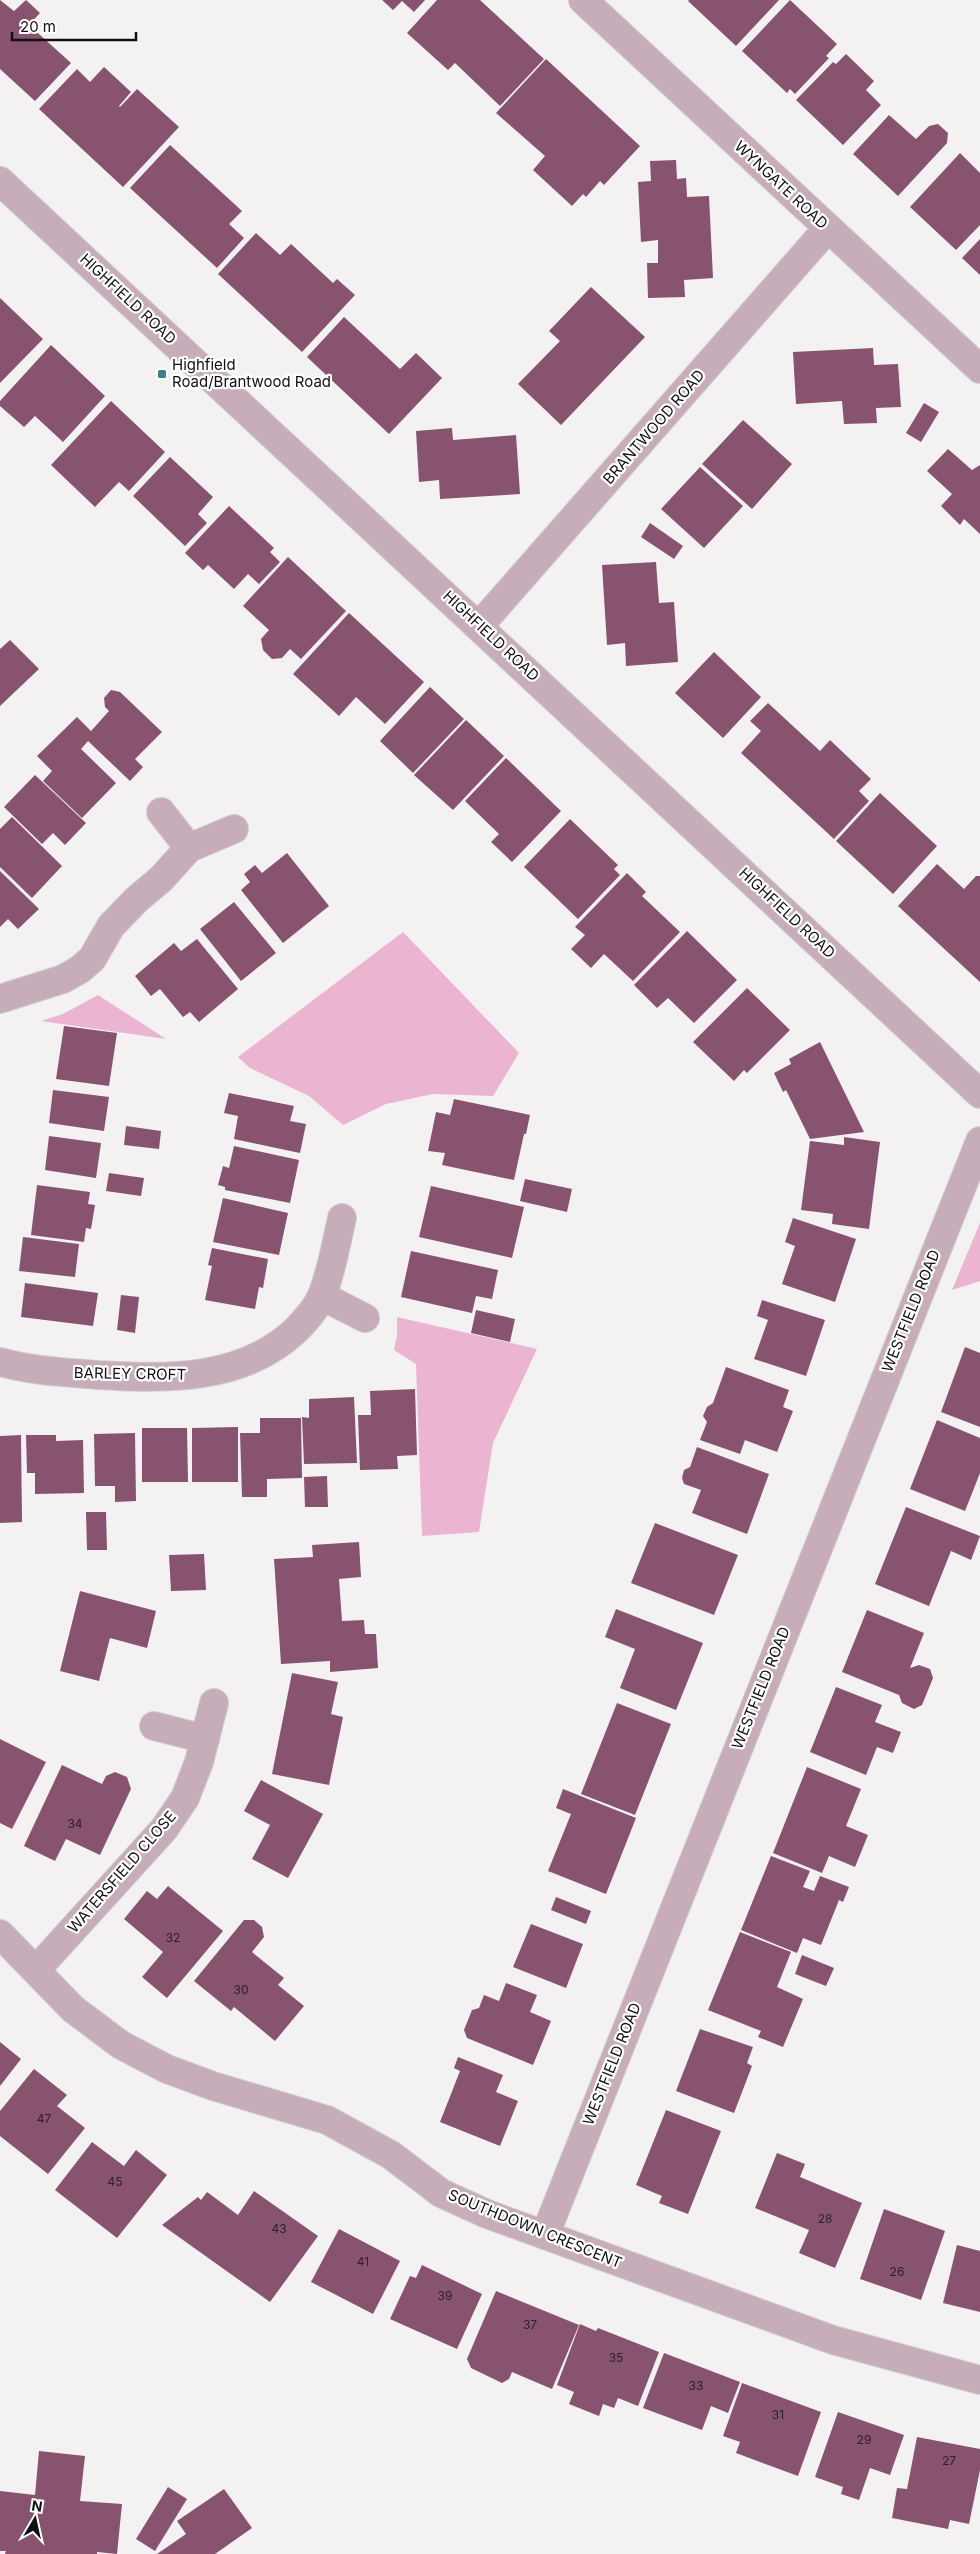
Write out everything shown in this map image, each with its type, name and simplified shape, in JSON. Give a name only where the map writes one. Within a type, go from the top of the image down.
[{"type":"street","name":"WYNGATE ROAD","points":[[583,0],[980,369]]},
{"type":"street","name":"HIGHFIELD ROAD","points":[[0,180],[980,1094]]},
{"type":"street","name":"BRANTWOOD ROAD","points":[[479,626],[828,228]]},
{"type":"street","points":[[161,812],[189,848]]},
{"type":"street","points":[[0,999],[63,979],[79,970],[92,959],[112,926],[136,900],[161,879],[189,848],[234,829]]},
{"type":"street","name":"WESTFIELD ROAD","points":[[545,2235],[980,1141]]},
{"type":"street","name":"BARLEY CROFT","points":[[0,1362],[34,1371],[132,1376],[187,1376],[224,1370],[256,1359],[281,1343],[305,1321],[322,1296],[342,1218]]},
{"type":"street","points":[[322,1296],[365,1318]]},
{"type":"street","name":"WATERSFIELD CLOSE","points":[[36,1970],[164,1829],[185,1798],[205,1739],[214,1703]]},
{"type":"street","points":[[154,1726],[205,1739]]},
{"type":"street","name":"SOUTHDOWN CRESCENT","points":[[0,1934],[73,2009],[121,2046],[167,2069],[212,2086],[327,2120],[391,2155],[442,2193],[487,2214],[833,2340],[980,2380]]},
{"type":"shaded area","points":[[403,932],[519,1053],[493,1096],[433,1094],[386,1104],[343,1125],[309,1096],[250,1068],[238,1057]]},
{"type":"shaded area","points":[[98,995],[166,1039],[41,1021],[63,1014]]},
{"type":"shaded area","points":[[980,1223],[980,1281],[952,1290]]},
{"type":"shaded area","points":[[397,1317],[537,1349],[493,1443],[479,1532],[422,1536],[416,1364],[394,1350],[397,1335]]},
{"type":"building","points":[[0,0],[14,11],[26,0],[40,13],[29,25],[71,63],[35,101],[0,69]]},
{"type":"building","points":[[382,0],[425,0],[414,12],[402,1],[393,10]]},
{"type":"building","points":[[437,0],[480,0],[544,59],[500,106],[455,63],[448,70],[407,33]]},
{"type":"building","points":[[689,0],[779,0],[736,46]]},
{"type":"building","points":[[790,0],[837,44],[826,56],[829,58],[795,94],[790,89],[787,93],[742,51]]},
{"type":"building","points":[[846,54],[874,81],[866,90],[881,105],[843,145],[796,100],[833,62],[836,64]]},
{"type":"building","points":[[546,59],[640,146],[604,185],[600,181],[586,197],[583,194],[572,206],[533,170],[545,156],[496,113]]},
{"type":"building","points":[[104,67],[131,92],[120,107],[137,89],[179,127],[123,187],[39,109],[77,69],[90,82]]},
{"type":"building","points":[[889,115],[916,139],[929,126],[938,124],[948,133],[947,143],[898,196],[853,154]]},
{"type":"building","points":[[170,145],[242,211],[229,224],[244,238],[217,268],[130,188]]},
{"type":"building","points":[[960,153],[980,173],[980,225],[956,250],[910,207]]},
{"type":"building","points":[[676,160],[677,179],[686,178],[687,197],[709,196],[713,278],[684,280],[685,297],[648,298],[647,263],[658,263],[658,240],[641,242],[638,182],[651,181],[650,161]]},
{"type":"building","points":[[256,233],[280,255],[291,244],[333,283],[337,279],[355,295],[302,352],[218,274]]},
{"type":"building","points":[[980,239],[980,275],[962,258]]},
{"type":"building","points":[[591,287],[645,337],[561,425],[518,384],[560,341],[549,331]]},
{"type":"building","points":[[0,298],[43,339],[0,383]]},
{"type":"building","points":[[344,317],[400,369],[416,353],[442,378],[389,434],[307,357]]},
{"type":"building","points":[[51,345],[105,396],[63,442],[35,416],[24,427],[0,406],[0,401]]},
{"type":"building","points":[[873,348],[874,365],[898,364],[901,407],[876,408],[877,423],[844,424],[842,401],[796,404],[793,352]]},
{"type":"building","points":[[111,401],[165,452],[129,491],[119,482],[95,507],[51,465]]},
{"type":"building","points":[[924,403],[939,412],[921,442],[906,433]]},
{"type":"building","points":[[743,420],[792,464],[752,509],[702,464]]},
{"type":"building","points":[[452,428],[453,440],[516,435],[520,494],[440,499],[439,480],[419,482],[416,431]]},
{"type":"building","points":[[948,449],[972,470],[980,465],[980,534],[964,519],[960,525],[941,506],[952,494],[927,471]]},
{"type":"building","points":[[170,457],[213,497],[198,514],[207,523],[185,546],[133,496]]},
{"type":"building","points":[[700,467],[743,506],[704,548],[661,509]]},
{"type":"building","points":[[229,506],[274,548],[270,552],[280,562],[259,584],[248,574],[234,589],[208,565],[203,570],[185,553]]},
{"type":"building","points":[[650,523],[683,546],[674,559],[641,537]]},
{"type":"building","points":[[288,557],[346,611],[301,659],[290,649],[282,658],[272,659],[263,650],[261,639],[269,630],[243,606]]},
{"type":"building","points":[[656,562],[659,603],[674,602],[678,662],[626,666],[625,643],[607,645],[602,565]]},
{"type":"building","points":[[349,613],[424,682],[385,724],[356,697],[339,716],[293,674]]},
{"type":"building","points":[[10,640],[39,669],[0,706],[0,649]]},
{"type":"building","points":[[714,652],[761,697],[723,738],[675,693]]},
{"type":"building","points":[[430,687],[464,719],[413,773],[380,741]]},
{"type":"building","points":[[111,690],[120,692],[162,732],[135,759],[143,767],[130,781],[88,741],[81,749],[116,783],[82,818],[43,781],[52,771],[37,756],[77,717],[91,731],[109,711],[105,707],[104,698]]},
{"type":"building","points":[[768,703],[820,751],[830,740],[871,779],[859,791],[869,801],[834,839],[741,753],[761,731],[750,721]]},
{"type":"building","points":[[466,720],[504,756],[453,810],[414,775]]},
{"type":"building","points":[[506,758],[561,811],[512,862],[491,842],[499,834],[465,801]]},
{"type":"building","points":[[35,775],[86,823],[65,845],[53,833],[42,844],[4,807]]},
{"type":"building","points":[[880,793],[937,846],[893,894],[836,841]]},
{"type":"building","points":[[12,817],[62,866],[32,898],[0,867],[0,829]]},
{"type":"building","points":[[570,819],[618,865],[614,869],[620,875],[578,919],[524,867]]},
{"type":"building","points":[[287,853],[329,906],[283,943],[241,890],[250,882],[244,874],[255,865],[262,873]]},
{"type":"building","points":[[937,864],[964,889],[976,876],[980,876],[980,982],[898,906]]},
{"type":"building","points":[[0,871],[39,909],[18,929],[8,919],[0,927]]},
{"type":"building","points":[[627,873],[646,892],[642,896],[680,932],[633,981],[604,954],[591,968],[571,949],[585,935],[575,927]]},
{"type":"building","points":[[234,902],[276,953],[241,981],[200,929]]},
{"type":"building","points":[[687,931],[737,980],[694,1023],[668,998],[657,1008],[634,985]]},
{"type":"building","points":[[197,939],[238,989],[199,1022],[190,1012],[183,1017],[160,989],[151,996],[135,976],[174,943],[181,951]]},
{"type":"building","points":[[747,988],[790,1030],[747,1073],[744,1070],[734,1081],[693,1042]]},
{"type":"building","points":[[64,1026],[117,1033],[109,1086],[56,1079]]},
{"type":"building","points":[[820,1042],[864,1132],[810,1139],[786,1090],[783,1092],[774,1073],[791,1064],[789,1059]]},
{"type":"building","points":[[53,1090],[109,1097],[104,1131],[49,1123]]},
{"type":"building","points":[[229,1093],[294,1106],[290,1121],[306,1124],[300,1153],[234,1139],[238,1116],[224,1113]]},
{"type":"building","points":[[454,1099],[530,1115],[514,1180],[442,1165],[445,1153],[428,1151],[436,1112],[450,1115]]},
{"type":"building","points":[[126,1126],[161,1131],[159,1149],[124,1145]]},
{"type":"building","points":[[49,1136],[101,1143],[96,1178],[45,1170]]},
{"type":"building","points":[[844,1137],[880,1142],[869,1229],[832,1224],[833,1214],[801,1210],[810,1141],[844,1145]]},
{"type":"building","points":[[234,1146],[299,1160],[290,1203],[225,1190],[225,1187],[218,1185],[223,1166],[229,1168]]},
{"type":"building","points":[[109,1173],[144,1178],[141,1196],[106,1191]]},
{"type":"building","points":[[525,1179],[572,1189],[567,1212],[520,1201]]},
{"type":"building","points":[[37,1185],[90,1192],[88,1204],[95,1205],[91,1229],[86,1228],[84,1242],[31,1235]]},
{"type":"building","points":[[431,1186],[524,1207],[512,1258],[419,1237]]},
{"type":"building","points":[[223,1198],[288,1213],[279,1255],[213,1242]]},
{"type":"building","points":[[793,1218],[856,1239],[835,1302],[782,1284],[795,1246],[785,1242]]},
{"type":"building","points":[[23,1237],[79,1244],[75,1277],[19,1271]]},
{"type":"building","points":[[212,1248],[268,1259],[263,1288],[259,1287],[255,1309],[205,1300],[212,1266],[208,1265]]},
{"type":"building","points":[[411,1251],[498,1270],[492,1299],[476,1296],[472,1313],[401,1297]]},
{"type":"building","points":[[25,1283],[98,1293],[93,1326],[21,1317]]},
{"type":"building","points":[[121,1295],[139,1297],[135,1333],[117,1330]]},
{"type":"building","points":[[762,1300],[825,1320],[806,1376],[754,1359],[768,1320],[757,1316]]},
{"type":"building","points":[[476,1310],[515,1319],[510,1342],[471,1333]]},
{"type":"building","points":[[965,1347],[980,1353],[980,1427],[941,1412]]},
{"type":"building","points":[[726,1367],[789,1390],[783,1407],[793,1411],[777,1452],[745,1440],[740,1454],[700,1440],[707,1422],[703,1416],[707,1407],[713,1403]]},
{"type":"building","points":[[415,1389],[417,1455],[397,1456],[398,1469],[360,1470],[358,1415],[371,1415],[370,1391]]},
{"type":"building","points":[[354,1397],[357,1463],[304,1464],[302,1417],[309,1418],[309,1399]]},
{"type":"building","points":[[260,1418],[301,1418],[302,1478],[267,1479],[267,1497],[242,1497],[240,1433],[260,1433]]},
{"type":"building","points":[[937,1420],[980,1438],[980,1473],[965,1511],[910,1489]]},
{"type":"building","points":[[238,1427],[238,1482],[192,1482],[192,1428]]},
{"type":"building","points":[[142,1428],[187,1428],[188,1482],[142,1482]]},
{"type":"building","points":[[135,1433],[136,1501],[115,1502],[115,1486],[95,1486],[94,1434]]},
{"type":"building","points":[[21,1435],[22,1522],[0,1523],[0,1436]]},
{"type":"building","points":[[26,1435],[56,1435],[56,1441],[83,1440],[84,1493],[35,1494],[35,1473],[27,1473]]},
{"type":"building","points":[[697,1447],[769,1474],[747,1534],[692,1513],[701,1490],[684,1484],[682,1478],[684,1470],[690,1467]]},
{"type":"building","points":[[327,1476],[328,1507],[305,1507],[304,1477]]},
{"type":"building","points":[[906,1507],[980,1536],[971,1560],[951,1551],[929,1606],[875,1584]]},
{"type":"building","points":[[86,1512],[106,1512],[107,1550],[87,1550]]},
{"type":"building","points":[[655,1523],[738,1555],[714,1615],[631,1583]]},
{"type":"building","points":[[359,1542],[361,1577],[339,1579],[342,1621],[364,1620],[365,1634],[376,1634],[378,1668],[330,1672],[330,1661],[281,1664],[274,1559],[313,1557],[312,1545]]},
{"type":"building","points":[[204,1554],[206,1590],[171,1591],[169,1555]]},
{"type":"building","points":[[80,1591],[156,1611],[147,1648],[110,1638],[99,1681],[60,1671]]},
{"type":"building","points":[[616,1609],[703,1643],[676,1710],[620,1688],[635,1649],[605,1637]]},
{"type":"building","points":[[867,1610],[924,1633],[910,1668],[919,1665],[930,1669],[933,1678],[922,1705],[914,1709],[902,1703],[899,1695],[842,1672]]},
{"type":"building","points":[[292,1673],[338,1682],[331,1714],[343,1717],[329,1785],[272,1774]]},
{"type":"building","points":[[836,1687],[882,1705],[875,1722],[901,1732],[893,1753],[877,1747],[866,1775],[810,1752]]},
{"type":"building","points":[[617,1703],[671,1724],[635,1815],[581,1794]]},
{"type":"building","points":[[0,1739],[46,1762],[12,1829],[0,1823]]},
{"type":"building","points":[[62,1765],[102,1784],[106,1776],[115,1772],[127,1777],[131,1789],[100,1855],[66,1839],[55,1861],[24,1846]]},
{"type":"building","points":[[807,1767],[861,1789],[846,1826],[868,1835],[855,1867],[829,1856],[822,1873],[773,1853]]},
{"type":"building","points":[[261,1780],[323,1814],[288,1878],[252,1859],[270,1825],[244,1811]]},
{"type":"building","points":[[563,1789],[636,1818],[606,1894],[548,1871],[571,1814],[556,1808]]},
{"type":"building","points":[[771,1856],[810,1871],[803,1887],[814,1891],[820,1876],[849,1887],[843,1902],[839,1900],[821,1945],[803,1938],[797,1953],[741,1930]]},
{"type":"building","points":[[168,1886],[223,1931],[167,1998],[142,1977],[163,1952],[124,1919],[147,1891],[157,1899]]},
{"type":"building","points":[[556,1897],[591,1911],[586,1924],[551,1910]]},
{"type":"building","points":[[244,1920],[254,1920],[262,1927],[264,1937],[252,1952],[284,1978],[278,1985],[304,2006],[275,2041],[234,2007],[231,2011],[194,1981]]},
{"type":"building","points":[[531,1924],[583,1944],[566,1988],[513,1967]]},
{"type":"building","points":[[740,1932],[791,1952],[777,1987],[803,1999],[783,2047],[758,2037],[761,2031],[708,2010]]},
{"type":"building","points":[[802,1955],[834,1968],[826,1986],[795,1974]]},
{"type":"building","points":[[506,1983],[537,1995],[530,2012],[551,2021],[533,2065],[467,2038],[464,2030],[472,2010],[479,2008],[484,1995],[499,2001]]},
{"type":"building","points":[[700,2029],[753,2047],[747,2063],[752,2066],[734,2113],[676,2091]]},
{"type":"building","points":[[0,2042],[21,2059],[0,2086]]},
{"type":"building","points":[[458,2057],[503,2075],[496,2092],[518,2101],[500,2146],[440,2122],[460,2071],[454,2068]]},
{"type":"building","points":[[34,2069],[67,2095],[57,2106],[85,2128],[48,2174],[0,2136],[0,2111]]},
{"type":"building","points":[[666,2110],[721,2131],[688,2214],[659,2203],[662,2196],[636,2185]]},
{"type":"building","points":[[92,2142],[124,2166],[136,2150],[167,2175],[117,2238],[55,2190]]},
{"type":"building","points":[[777,2153],[805,2164],[800,2177],[862,2203],[835,2268],[799,2253],[809,2230],[755,2208]]},
{"type":"building","points":[[254,2191],[318,2236],[270,2302],[162,2225],[198,2197],[201,2200],[207,2192],[238,2215]]},
{"type":"building","points":[[884,2209],[945,2231],[921,2300],[860,2279]]},
{"type":"building","points":[[339,2229],[400,2261],[373,2314],[311,2282]]},
{"type":"building","points":[[957,2245],[980,2251],[980,2312],[943,2303]]},
{"type":"building","points":[[422,2265],[482,2294],[457,2349],[390,2319],[410,2276],[416,2278]]},
{"type":"building","points":[[496,2291],[579,2325],[552,2389],[512,2372],[509,2379],[502,2383],[471,2368],[467,2359]]},
{"type":"building","points":[[580,2324],[596,2331],[598,2328],[659,2352],[638,2406],[618,2398],[614,2408],[603,2404],[599,2416],[569,2404],[574,2392],[557,2385]]},
{"type":"building","points":[[664,2353],[740,2382],[728,2413],[711,2406],[702,2430],[643,2408]]},
{"type":"building","points":[[742,2383],[821,2412],[798,2476],[736,2453],[740,2442],[723,2436]]},
{"type":"building","points":[[838,2412],[904,2435],[890,2475],[870,2468],[859,2500],[841,2494],[843,2487],[815,2477]]},
{"type":"building","points":[[917,2437],[980,2449],[980,2470],[969,2524],[950,2520],[948,2529],[892,2518],[897,2488],[907,2489]]},
{"type":"building","points":[[39,2451],[85,2456],[80,2501],[122,2504],[117,2554],[97,2552],[97,2554],[5,2554],[6,2551],[0,2551],[0,2491],[35,2495]]},
{"type":"building","points":[[168,2487],[187,2499],[155,2551],[136,2539]]},
{"type":"building","points":[[224,2489],[252,2528],[215,2554],[157,2554],[186,2534],[177,2521]]},
{"type":"place","name":"Highfield Road/Brantwood Road","points":[[162,374]]}]
